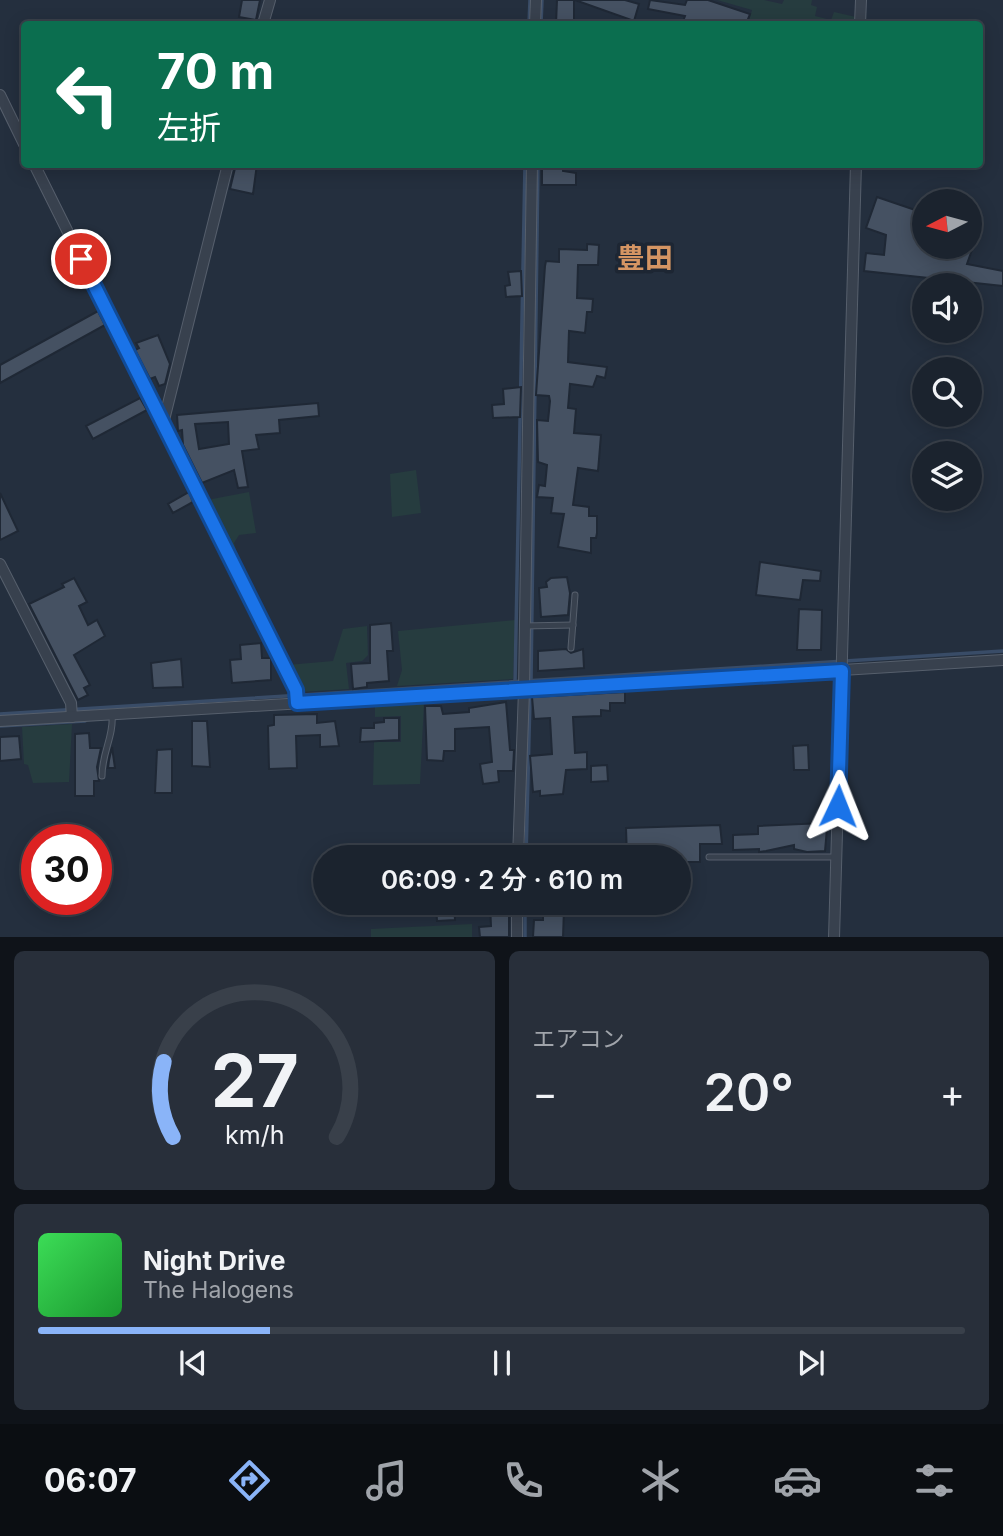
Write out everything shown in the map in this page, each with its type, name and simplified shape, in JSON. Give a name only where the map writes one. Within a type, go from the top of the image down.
[{"type":"street","points":[[264,21],[270,0]]},
{"type":"street","points":[[535,21],[536,0]]},
{"type":"street","points":[[860,21],[861,0]]},
{"type":"street","points":[[0,95],[21,138]]},
{"type":"street","points":[[36,168],[296,699]]},
{"type":"street","points":[[163,425],[227,168]]},
{"type":"street","points":[[518,845],[524,685],[529,626],[532,168]]},
{"type":"street","points":[[834,937],[856,168]]},
{"type":"street","points":[[0,564],[72,712]]},
{"type":"street","points":[[0,721],[72,712],[113,718],[296,699],[842,665],[1003,660]]},
{"type":"street","points":[[517,915],[517,937]]},
{"type":"lane","points":[[571,648],[575,595]]},
{"type":"lane","points":[[529,626],[573,625]]},
{"type":"lane","points":[[102,776],[103,753],[113,718]]},
{"type":"lane","points":[[709,857],[836,857]]},
{"type":"green space","points":[[717,0],[764,0],[782,4],[784,0],[812,0],[811,5],[817,7],[815,16],[831,20],[834,12],[856,17],[856,21],[749,21],[752,10]]},
{"type":"green space","points":[[416,470],[421,513],[392,517],[390,474]]},
{"type":"green space","points":[[249,492],[256,533],[239,535],[234,543],[238,556],[236,559],[207,500]]},
{"type":"green space","points":[[515,620],[513,679],[397,686],[402,670],[398,631]]},
{"type":"green space","points":[[367,626],[368,655],[362,661],[346,663],[349,689],[301,692],[287,665],[333,661],[343,629]]},
{"type":"green space","points":[[424,703],[420,784],[373,785],[374,742],[401,742],[401,716],[375,717],[375,706]]},
{"type":"green space","points":[[72,724],[69,782],[33,783],[28,765],[24,764],[22,727]]},
{"type":"green space","points":[[472,924],[472,937],[371,937],[371,929]]},
{"type":"building","points":[[242,0],[260,0],[256,20],[239,17]]},
{"type":"building","points":[[557,0],[574,0],[574,21],[556,21]]},
{"type":"building","points":[[575,0],[625,0],[639,4],[634,21]]},
{"type":"building","points":[[650,0],[685,5],[687,0],[708,0],[750,14],[747,21],[683,21],[685,16],[648,9]]},
{"type":"building","points":[[235,168],[256,168],[253,194],[230,189]]},
{"type":"building","points":[[542,168],[563,168],[563,171],[576,173],[576,185],[542,185]]},
{"type":"building","points":[[877,197],[912,209],[912,259],[969,259],[967,264],[1003,271],[1003,286],[982,284],[982,273],[912,273],[912,276],[864,271],[866,253],[884,255],[886,235],[866,228]]},
{"type":"building","points":[[587,244],[599,245],[598,265],[578,265],[577,298],[593,299],[592,312],[587,312],[585,333],[569,331],[568,362],[607,367],[605,378],[597,376],[593,387],[570,384],[568,408],[576,409],[574,433],[601,435],[598,471],[578,468],[573,505],[589,507],[589,516],[597,516],[597,533],[596,538],[591,538],[591,553],[558,547],[564,514],[551,513],[553,498],[537,497],[539,485],[545,486],[547,465],[538,462],[537,420],[548,421],[550,401],[549,396],[536,395],[545,266],[546,261],[559,262],[559,249],[587,250]]},
{"type":"building","points":[[521,271],[522,296],[506,297],[505,286],[510,285],[508,272]]},
{"type":"building","points":[[98,311],[105,325],[0,383],[0,365]]},
{"type":"building","points":[[158,335],[170,364],[165,384],[159,386],[155,377],[150,379],[135,350],[139,348],[136,343]]},
{"type":"building","points":[[521,387],[520,417],[493,418],[492,405],[504,404],[503,389]]},
{"type":"building","points":[[140,398],[147,410],[93,439],[86,426]]},
{"type":"building","points":[[318,403],[319,416],[279,420],[280,433],[256,435],[259,449],[242,451],[248,487],[238,488],[234,470],[202,483],[183,445],[182,430],[178,431],[177,415]],"holes":[[[228,422],[229,444],[199,449],[195,424]]]},
{"type":"building","points":[[189,492],[193,502],[173,513],[168,504]]},
{"type":"building","points":[[0,493],[18,531],[0,540]]},
{"type":"building","points":[[760,562],[821,571],[820,581],[803,580],[800,600],[756,595]]},
{"type":"building","points":[[567,577],[570,593],[568,615],[541,617],[539,588],[547,587],[546,582],[551,578]]},
{"type":"building","points":[[74,578],[87,602],[79,606],[88,625],[97,620],[105,636],[74,655],[90,685],[84,688],[88,695],[78,700],[29,604],[64,587],[62,584]]},
{"type":"building","points":[[799,609],[822,610],[821,650],[797,650]]},
{"type":"building","points":[[391,623],[393,651],[387,651],[389,681],[367,683],[367,687],[353,689],[351,664],[370,663],[370,625]]},
{"type":"building","points":[[261,643],[262,658],[271,658],[271,680],[232,683],[230,660],[241,659],[240,645]]},
{"type":"building","points":[[566,649],[571,653],[583,649],[584,668],[538,671],[538,651]]},
{"type":"building","points":[[181,659],[183,687],[153,688],[151,663]]},
{"type":"building","points":[[625,692],[625,703],[610,703],[610,711],[601,710],[601,716],[573,717],[575,753],[587,752],[587,769],[566,770],[563,794],[540,796],[540,791],[533,792],[530,756],[552,754],[550,718],[534,719],[532,697]]},
{"type":"building","points":[[506,702],[510,750],[514,750],[513,771],[498,771],[499,782],[483,784],[480,764],[492,762],[489,727],[455,729],[455,751],[444,751],[443,761],[427,760],[425,706],[441,706],[443,714],[469,712],[469,708]]},
{"type":"building","points":[[317,714],[317,723],[335,721],[339,746],[320,747],[320,735],[296,736],[297,768],[269,769],[268,726],[274,725],[274,715]]},
{"type":"building","points":[[384,718],[399,718],[399,740],[360,742],[361,728],[374,728],[374,723],[384,722]]},
{"type":"building","points":[[192,721],[207,721],[210,767],[192,766]]},
{"type":"building","points":[[89,733],[90,748],[101,748],[97,767],[99,781],[94,781],[94,796],[75,796],[75,734]]},
{"type":"building","points":[[19,736],[21,759],[0,761],[0,737]]},
{"type":"building","points":[[808,745],[809,770],[794,770],[793,746]]},
{"type":"building","points":[[112,747],[115,768],[108,768],[109,760]]},
{"type":"building","points":[[172,749],[172,793],[155,793],[157,750]]},
{"type":"building","points":[[607,765],[608,781],[591,782],[591,766]]},
{"type":"building","points":[[824,823],[827,828],[825,851],[807,852],[794,849],[794,845],[759,852],[759,849],[733,850],[733,835],[758,834],[758,826]]},
{"type":"building","points":[[720,825],[722,844],[700,844],[700,862],[691,862],[691,845],[627,845],[626,828]]},
{"type":"building","points":[[437,915],[455,915],[455,920],[437,921]]},
{"type":"building","points":[[491,915],[509,915],[509,937],[480,937],[479,927],[491,926]]},
{"type":"building","points":[[543,915],[564,915],[563,937],[533,937],[534,920],[543,920]]},
{"type":"waterway","points":[[529,21],[530,0]]},
{"type":"waterway","points":[[541,21],[542,0]]},
{"type":"waterway","points":[[515,683],[525,168]]},
{"type":"waterway","points":[[531,682],[538,168]]},
{"type":"waterway","points":[[0,714],[1003,651]]},
{"type":"waterway","points":[[526,845],[530,698]]},
{"type":"waterway","points":[[0,726],[85,721]]},
{"type":"waterway","points":[[525,915],[525,937]]},
{"type":"district","name":"豊田","points":[[645,258]]},
{"type":"route","points":[[81,259],[296,690],[297,703],[842,671],[838,806]]}]
